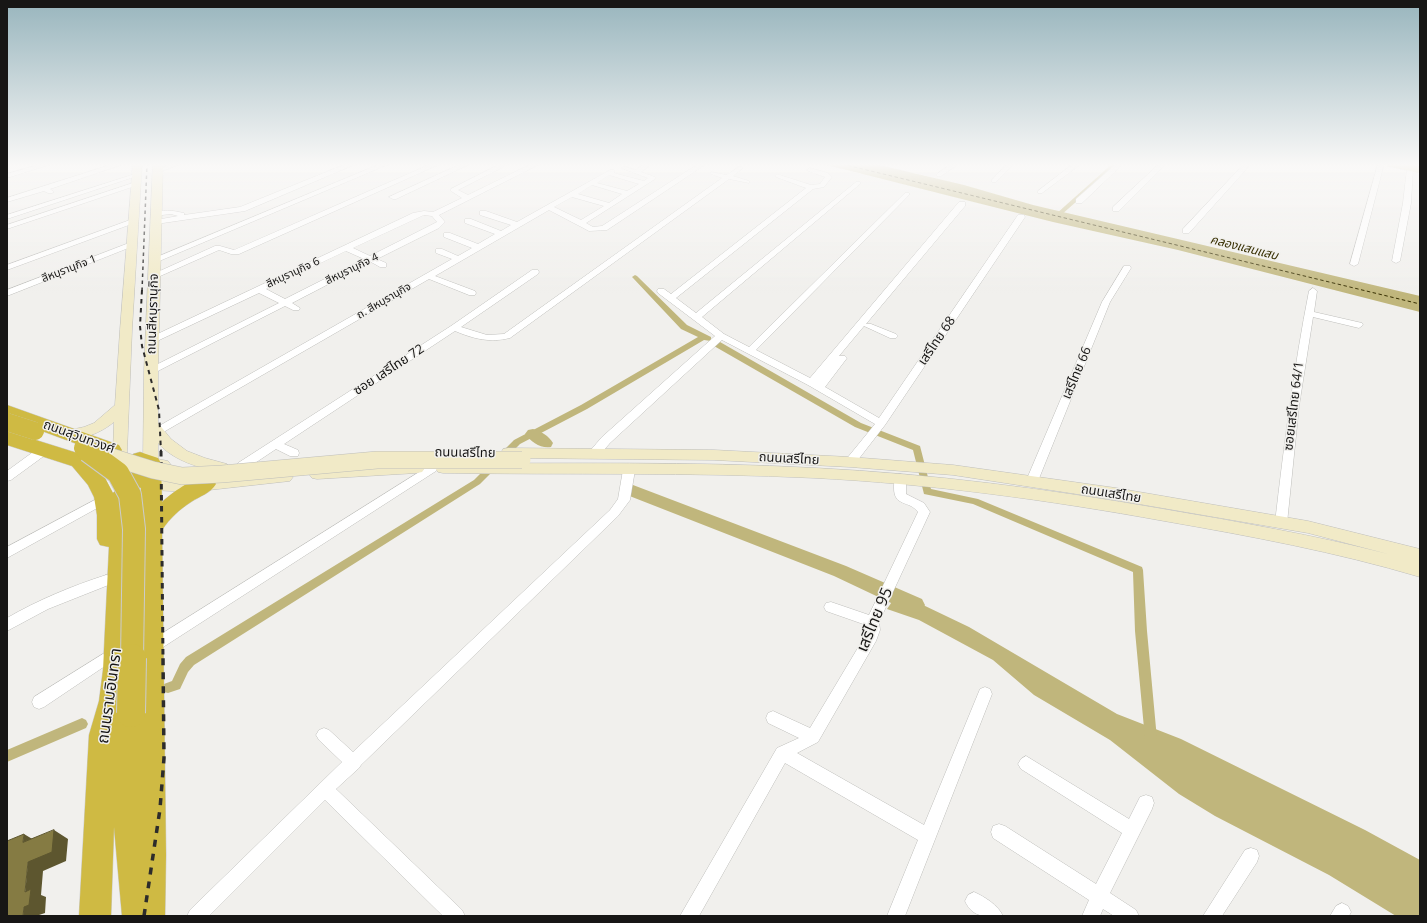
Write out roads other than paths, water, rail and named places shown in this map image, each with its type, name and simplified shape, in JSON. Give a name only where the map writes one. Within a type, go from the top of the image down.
[{"type":"highway","name":"ถนนสุวินทวงศ์","points":[[7,411],[26,418],[76,448],[120,464],[151,473]]},
{"type":"highway","points":[[7,438],[18,436],[24,432],[27,424],[26,418]]},
{"type":"highway","points":[[7,422],[76,448],[107,464],[118,473],[130,495],[134,529],[128,818],[130,858],[138,916]]},
{"type":"highway","name":"ถนนสุวินทวงศ์","points":[[7,438],[44,450],[76,448]]},
{"type":"highway","points":[[76,448],[96,479],[106,498],[109,517],[113,590],[103,660],[103,735]]},
{"type":"highway","name":"ถนนรามอินทรา","points":[[95,916],[103,735],[112,701],[116,675],[113,590],[122,517],[120,464]]},
{"type":"highway","points":[[149,916],[151,855],[152,647],[151,473]]},
{"type":"highway","points":[[152,528],[159,517],[171,505],[206,484]]},
{"type":"highway","points":[[113,590],[152,589]]},
{"type":"main road","name":"ถนนสีหบุรานุกิจ","points":[[120,464],[130,265],[133,222],[137,207]]},
{"type":"main road","name":"ถนนสีหบุรานุกิจ","points":[[151,473],[154,428],[151,371],[156,218],[154,207]]},
{"type":"main road","points":[[130,265],[154,260]]},
{"type":"main road","points":[[122,406],[109,420],[88,432],[76,448],[153,470],[182,476],[222,474],[377,460],[527,456],[693,462],[750,457]]},
{"type":"main road","points":[[154,428],[168,446],[186,457],[222,468]]},
{"type":"main road","name":"ถนนเสรีไทย","points":[[151,473],[190,468],[222,468],[402,452],[494,453],[527,456],[593,454],[714,455],[850,462],[903,474]]},
{"type":"main road","points":[[348,472],[345,463],[354,456]]},
{"type":"main road","name":"ถนนเสรีไทย","points":[[151,473],[178,486],[348,472],[432,468],[903,474],[1032,481],[1308,527],[1384,545],[1420,556]]},
{"type":"main road","name":"ถนนเสรีไทย","points":[[932,475],[1110,505],[1308,541],[1382,558],[1420,570]]},
{"type":"street","points":[[7,216],[36,207]]},
{"type":"street","points":[[7,227],[59,207]]},
{"type":"street","points":[[156,218],[171,212],[192,216],[247,207]]},
{"type":"street","points":[[154,260],[282,207]]},
{"type":"street","points":[[155,275],[218,248],[222,248],[232,253],[236,252],[338,207]]},
{"type":"street","points":[[434,214],[449,207]]},
{"type":"street","points":[[548,207],[592,229],[604,228],[636,207]]},
{"type":"street","name":"ถ. สีหบุรานุกิจ","points":[[154,428],[428,276],[548,207]]},
{"type":"street","points":[[581,223],[608,207]]},
{"type":"street","points":[[454,328],[480,338],[492,339],[508,336],[688,207]]},
{"type":"street","points":[[671,298],[786,207]]},
{"type":"street","points":[[696,318],[829,207]]},
{"type":"street","points":[[750,350],[894,207]]},
{"type":"street","points":[[815,385],[960,207]]},
{"type":"street","points":[[1186,231],[1208,207]]},
{"type":"street","points":[[1354,264],[1369,207]]},
{"type":"street","points":[[1396,261],[1406,207]]},
{"type":"street","name":"สีหบุรานุกิจ 6","points":[[152,340],[416,215],[424,213],[434,214]]},
{"type":"street","points":[[483,213],[517,225]]},
{"type":"street","name":"สีหบุรานุกิจ 4","points":[[151,371],[440,224],[441,222],[434,214]]},
{"type":"street","name":"เสรีไทย 68","points":[[850,462],[881,424],[1021,216]]},
{"type":"street","points":[[468,221],[501,234]]},
{"type":"street","points":[[7,268],[133,222]]},
{"type":"street","points":[[446,235],[478,247]]},
{"type":"street","name":"สีหบุรานุกิจ 1","points":[[7,293],[132,245]]},
{"type":"street","points":[[346,248],[383,265]]},
{"type":"street","points":[[439,251],[458,259]]},
{"type":"street","name":"เสรีไทย 66","points":[[1032,481],[1106,302],[1127,268]]},
{"type":"street","name":"ซอย เสรีไทย 72","points":[[242,466],[454,328],[535,272]]},
{"type":"street","points":[[428,276],[472,293]]},
{"type":"street","points":[[815,385],[868,326],[908,277]]},
{"type":"street","points":[[258,290],[296,308]]},
{"type":"street","points":[[661,291],[721,336],[815,385],[881,424]]},
{"type":"street","name":"ซอยเสรีไทย 64/1","points":[[1281,522],[1293,407],[1313,291]]},
{"type":"street","points":[[1308,313],[1359,325]]},
{"type":"street","points":[[868,326],[893,336]]},
{"type":"street","points":[[593,454],[606,440],[721,336]]},
{"type":"street","points":[[276,444],[294,453]]},
{"type":"street","points":[[7,477],[44,450]]},
{"type":"street","points":[[152,647],[432,468]]},
{"type":"street","points":[[196,916],[620,507],[624,500],[629,470]]},
{"type":"street","name":"เสรีไทย 95","points":[[813,737],[871,637],[875,617],[924,512],[922,507],[917,503],[900,496],[903,474]]},
{"type":"street","points":[[7,553],[106,498]]},
{"type":"street","points":[[7,625],[34,608],[65,595],[113,590]]},
{"type":"street","points":[[831,607],[875,617]]},
{"type":"street","points":[[40,702],[103,660]]},
{"type":"street","points":[[896,916],[985,694]]},
{"type":"street","points":[[689,916],[782,753],[790,748],[806,743],[813,737],[773,718]]},
{"type":"street","points":[[324,735],[354,763]]},
{"type":"street","points":[[782,753],[927,836]]},
{"type":"street","points":[[1026,764],[1132,830]]},
{"type":"street","points":[[325,790],[456,916]]},
{"type":"street","points":[[1091,916],[1146,803]]},
{"type":"street","points":[[999,832],[1130,916]]},
{"type":"street","points":[[1212,916],[1251,856]]},
{"type":"street","points":[[974,901],[994,916]]},
{"type":"waterway","points":[[1058,215],[1067,207]]},
{"type":"waterway","points":[[635,277],[684,327],[704,337]]},
{"type":"waterway","points":[[503,456],[517,442],[584,407],[704,337]]},
{"type":"waterway","points":[[704,337],[708,339]]},
{"type":"waterway","points":[[717,344],[858,425],[917,448],[927,492],[975,501],[1138,570],[1141,631],[1151,739]]},
{"type":"waterway","points":[[533,434],[545,443]]},
{"type":"waterway","points":[[168,688],[176,685],[184,668],[190,661],[477,482],[494,465]]},
{"type":"waterway","points":[[633,491],[840,571],[915,605]]},
{"type":"waterway","points":[[7,756],[82,724]]},
{"type":"railway","points":[[142,291],[145,207]]},
{"type":"railway","points":[[142,290],[140,326],[142,346],[159,410],[161,452]]},
{"type":"railway","points":[[161,451],[163,659]]},
{"type":"railway","points":[[144,916],[160,809],[164,758],[163,658]]},
{"type":"water label","name":"คลองแสนแสบ","points":[[1244,248]]}]
